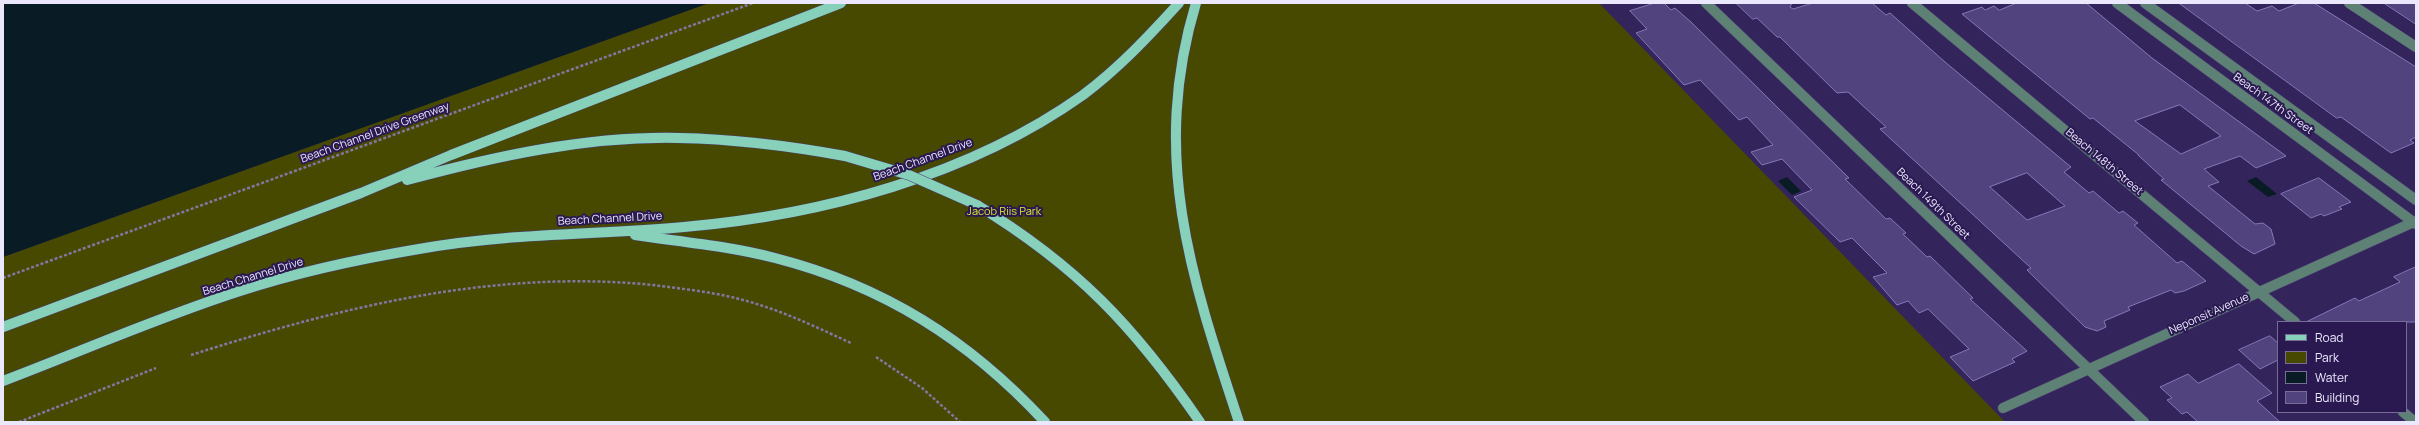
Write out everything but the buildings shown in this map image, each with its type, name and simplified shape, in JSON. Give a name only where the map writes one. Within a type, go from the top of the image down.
[{"type":"main road","points":[[3,327],[361,193],[451,155],[841,3]]},
{"type":"main road","name":"Beach Channel Drive","points":[[3,382],[186,311],[274,281],[335,265],[475,240],[538,234],[615,232],[701,225],[798,211],[862,194],[946,166],[1016,134],[1073,101],[1140,48],[1179,3]]},
{"type":"main road","points":[[1196,3],[1182,48],[1176,93],[1175,126],[1180,199],[1189,254],[1202,309],[1239,422]]},
{"type":"main road","points":[[361,193],[455,166],[513,153],[575,143],[620,138],[726,139],[778,144],[845,156],[909,175],[977,205],[1043,246],[1098,294],[1133,331],[1163,368],[1200,422]]},
{"type":"main road","points":[[615,232],[723,248],[776,258],[828,273],[878,294],[926,320],[963,346],[1004,380],[1045,422]]},
{"type":"street","name":"Beach 149th Street","points":[[1706,3],[2144,422]]},
{"type":"street","name":"Beach 148th Street","points":[[1912,3],[2294,321]]},
{"type":"street","name":"Beach 147th Street","points":[[2117,3],[2415,222]]},
{"type":"street","name":"Beach 147th Street","points":[[2145,3],[2416,200]]},
{"type":"street","points":[[2349,3],[2416,47]]},
{"type":"street","points":[[2179,49],[2199,42]]},
{"type":"street","name":"Neponsit Avenue","points":[[2003,408],[2415,222]]},
{"type":"street","points":[[2405,413],[2416,422]]},
{"type":"path","name":"Beach Channel Drive Greenway","points":[[3,278],[753,3]]},
{"type":"path","points":[[191,355],[287,324],[392,299],[469,288],[544,281],[645,283],[725,296],[754,303],[852,343]]},
{"type":"path","points":[[876,356],[922,388],[960,422]]},
{"type":"path","points":[[19,422],[156,368]]},
{"type":"green space","name":"Jacob Riis Park","points":[[709,3],[1599,3],[2005,422],[3,422],[3,257]]},
{"type":"water","points":[[3,3],[709,3],[3,257]]},
{"type":"water","points":[[1787,177],[1801,191],[1792,195],[1778,181]]},
{"type":"water","points":[[2256,177],[2277,194],[2268,197],[2247,181]]}]
